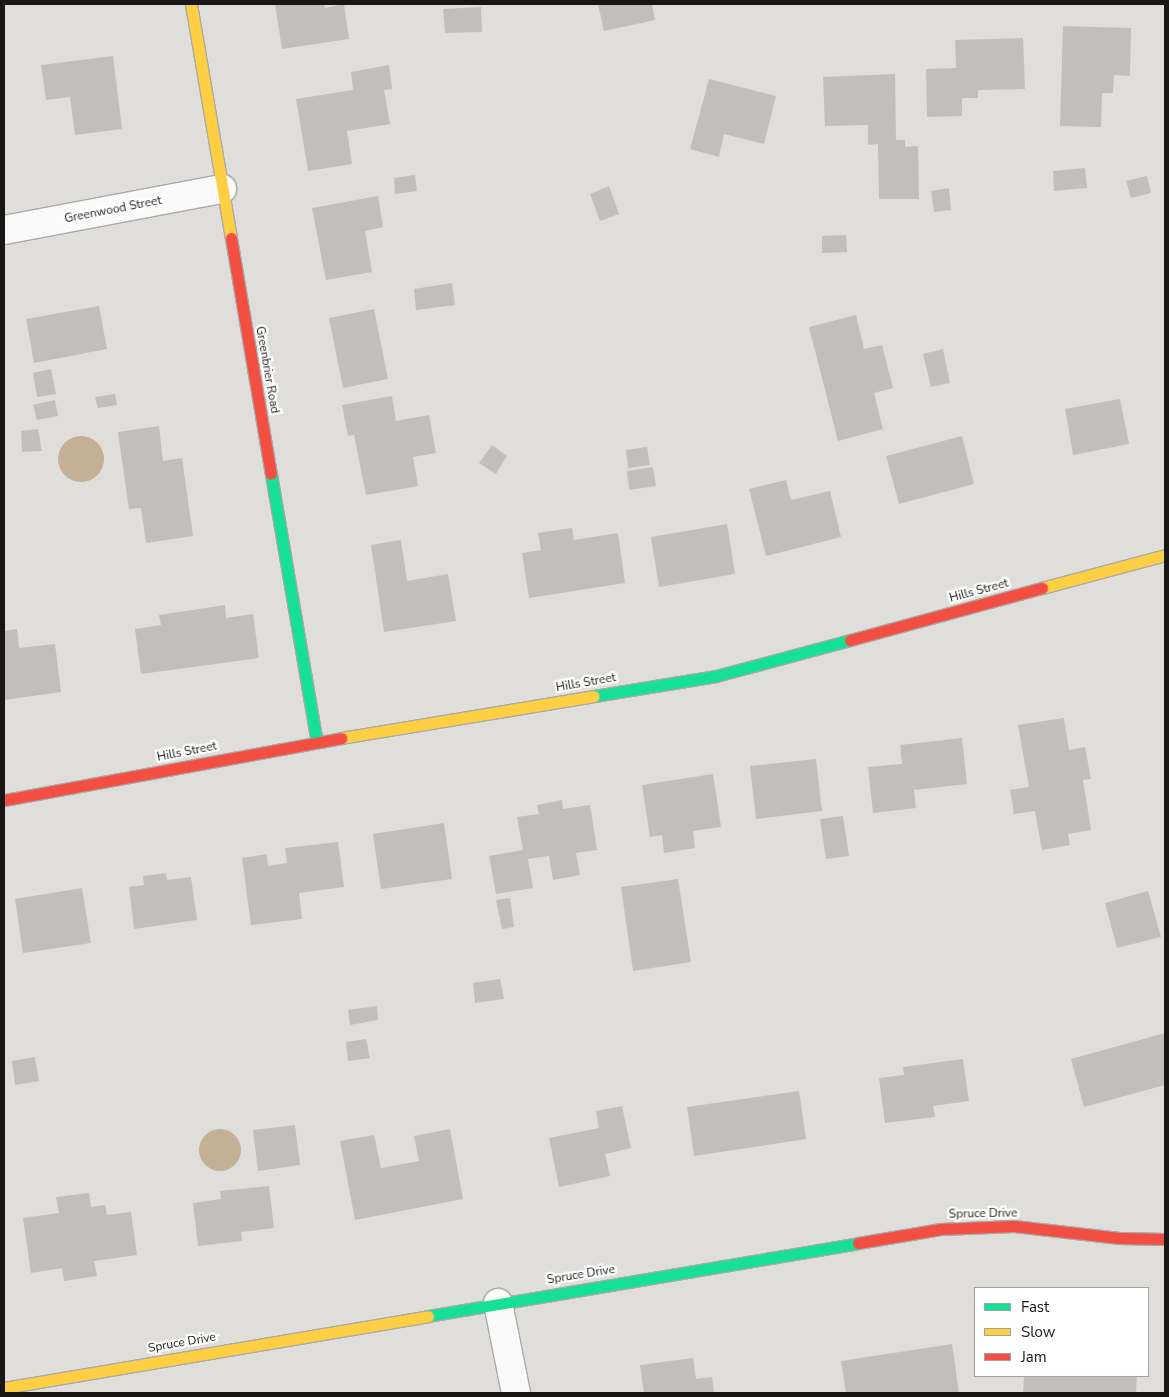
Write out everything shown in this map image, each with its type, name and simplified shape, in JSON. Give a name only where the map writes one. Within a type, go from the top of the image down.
[{"type":"street","name":"Greenbrier Road","points":[[191,4],[317,742]]},
{"type":"street","name":"Greenwood Street","points":[[4,230],[222,190]]},
{"type":"street","name":"Hills Street","points":[[4,800],[317,742],[716,676],[1165,555]]},
{"type":"street","name":"Spruce Drive","points":[[4,1388],[941,1229],[1014,1226],[1165,1239]]},
{"type":"street","points":[[498,1303],[516,1393]]},
{"type":"shaded area","points":[[86,436],[90,437],[100,446],[103,450],[103,468],[94,478],[86,482],[76,482],[68,478],[59,468],[58,454],[62,446],[72,437]]},
{"type":"shaded area","points":[[220,1129],[235,1135],[241,1150],[235,1165],[220,1171],[205,1165],[199,1150],[205,1135]]},
{"type":"building","points":[[275,4],[324,4],[325,8],[344,4],[349,39],[282,49]]},
{"type":"building","points":[[598,4],[652,4],[655,20],[604,31]]},
{"type":"building","points":[[481,7],[482,32],[445,33],[443,9]]},
{"type":"building","points":[[1063,26],[1131,28],[1130,76],[1114,75],[1113,93],[1102,93],[1101,127],[1060,126]]},
{"type":"building","points":[[1023,38],[1025,89],[978,90],[978,98],[962,98],[962,116],[927,117],[926,69],[956,68],[955,40]]},
{"type":"building","points":[[113,56],[122,129],[75,135],[70,97],[46,100],[41,65]]},
{"type":"building","points":[[389,65],[392,89],[384,90],[390,124],[347,131],[352,164],[308,171],[296,99],[353,90],[351,72]]},
{"type":"building","points":[[895,74],[896,140],[905,140],[905,147],[918,146],[919,199],[879,199],[878,144],[868,145],[868,125],[825,126],[823,77]]},
{"type":"building","points":[[709,79],[776,96],[764,144],[724,134],[719,157],[690,149]]},
{"type":"building","points":[[1085,168],[1087,188],[1054,191],[1053,171]]},
{"type":"building","points":[[415,175],[417,191],[395,194],[394,178]]},
{"type":"building","points":[[1147,176],[1151,193],[1131,198],[1126,181]]},
{"type":"building","points":[[609,186],[619,214],[600,221],[590,194]]},
{"type":"building","points":[[949,188],[951,210],[934,212],[931,191]]},
{"type":"building","points":[[378,196],[383,227],[365,231],[372,272],[326,280],[312,208]]},
{"type":"building","points":[[846,235],[847,252],[822,253],[822,236]]},
{"type":"building","points":[[452,283],[455,305],[416,310],[414,289]]},
{"type":"building","points":[[99,306],[107,349],[34,363],[26,319]]},
{"type":"building","points":[[374,309],[388,379],[343,388],[329,318]]},
{"type":"building","points":[[856,315],[864,349],[882,345],[893,388],[874,393],[883,429],[838,441],[809,327]]},
{"type":"building","points":[[943,349],[950,383],[931,387],[923,354]]},
{"type":"building","points":[[51,369],[56,394],[37,397],[33,373]]},
{"type":"building","points":[[115,394],[117,405],[98,408],[95,397]]},
{"type":"building","points":[[392,396],[396,421],[429,415],[436,453],[413,457],[418,486],[366,495],[354,435],[348,436],[342,405]]},
{"type":"building","points":[[1120,399],[1129,444],[1073,455],[1065,409]]},
{"type":"building","points":[[55,400],[58,416],[37,420],[33,405]]},
{"type":"building","points":[[159,426],[163,461],[182,458],[193,536],[146,543],[141,508],[129,509],[118,432]]},
{"type":"building","points":[[38,429],[42,451],[22,452],[21,431]]},
{"type":"building","points":[[962,436],[974,484],[899,504],[886,456]]},
{"type":"building","points":[[492,445],[507,456],[496,474],[479,463]]},
{"type":"building","points":[[647,447],[650,465],[628,468],[626,450]]},
{"type":"building","points":[[653,467],[656,486],[629,490],[627,471]]},
{"type":"building","points":[[786,480],[791,500],[830,491],[841,537],[766,556],[749,489]]},
{"type":"building","points":[[727,524],[735,574],[659,587],[651,537]]},
{"type":"building","points":[[572,528],[574,540],[618,533],[625,583],[529,598],[522,553],[541,550],[538,533]]},
{"type":"building","points":[[401,540],[407,581],[448,574],[456,621],[384,632],[371,545]]},
{"type":"building","points":[[225,605],[226,618],[253,614],[259,658],[141,674],[135,629],[161,625],[159,615]]},
{"type":"building","points":[[17,629],[19,648],[55,644],[61,692],[4,700],[4,631]]},
{"type":"building","points":[[1064,718],[1069,750],[1085,747],[1091,779],[1083,780],[1091,830],[1068,834],[1070,845],[1042,850],[1035,811],[1014,814],[1010,790],[1029,787],[1018,725]]},
{"type":"building","points":[[962,738],[967,784],[914,790],[916,808],[873,813],[868,767],[902,764],[900,745]]},
{"type":"building","points":[[816,759],[822,811],[756,819],[750,766]]},
{"type":"building","points":[[713,774],[721,827],[693,831],[695,848],[664,853],[662,835],[650,837],[642,785]]},
{"type":"building","points":[[562,800],[563,809],[590,805],[597,850],[576,853],[580,875],[553,880],[549,856],[528,859],[533,888],[496,894],[489,856],[523,850],[517,817],[539,814],[537,805]]},
{"type":"building","points":[[843,816],[849,856],[826,859],[820,819]]},
{"type":"building","points":[[444,823],[452,879],[381,889],[373,834]]},
{"type":"building","points":[[338,842],[344,887],[299,893],[302,919],[251,925],[242,858],[267,854],[268,866],[287,863],[285,848]]},
{"type":"building","points":[[166,873],[167,880],[191,877],[197,920],[134,929],[129,887],[144,885],[143,876]]},
{"type":"building","points":[[678,879],[691,962],[633,971],[621,887]]},
{"type":"building","points":[[82,888],[91,943],[23,953],[15,899]]},
{"type":"building","points":[[1148,891],[1161,937],[1117,948],[1105,903]]},
{"type":"building","points":[[510,898],[514,927],[502,929],[496,900]]},
{"type":"building","points":[[500,979],[504,999],[475,1003],[473,983]]},
{"type":"building","points":[[377,1006],[378,1020],[350,1025],[348,1010]]},
{"type":"building","points":[[1165,1033],[1165,1085],[1084,1107],[1071,1059]]},
{"type":"building","points":[[366,1039],[370,1058],[348,1061],[346,1042]]},
{"type":"building","points":[[35,1057],[39,1081],[15,1085],[12,1061]]},
{"type":"building","points":[[963,1059],[969,1101],[933,1106],[935,1117],[885,1123],[879,1078],[904,1075],[903,1067]]},
{"type":"building","points":[[799,1091],[806,1139],[694,1156],[687,1107]]},
{"type":"building","points":[[622,1106],[631,1148],[605,1154],[610,1176],[559,1187],[549,1138],[599,1128],[596,1111]]},
{"type":"building","points":[[295,1125],[300,1165],[258,1171],[253,1130]]},
{"type":"building","points":[[450,1129],[463,1199],[355,1220],[340,1141],[374,1135],[381,1168],[419,1161],[414,1136]]},
{"type":"building","points":[[269,1186],[274,1228],[241,1232],[242,1241],[198,1246],[193,1203],[221,1199],[220,1191]]},
{"type":"building","points":[[89,1193],[91,1207],[105,1205],[107,1215],[131,1212],[137,1255],[94,1261],[97,1276],[64,1281],[62,1268],[31,1273],[23,1218],[59,1213],[56,1197]]},
{"type":"building","points":[[952,1344],[959,1393],[846,1393],[841,1361]]},
{"type":"building","points":[[693,1358],[696,1379],[712,1377],[714,1393],[644,1393],[640,1365]]},
{"type":"building","points":[[1024,1377],[1137,1377],[1136,1393],[1023,1393]]},
{"type":"traffic: fast","points":[[271,474],[317,742]]},
{"type":"traffic: fast","points":[[594,696],[716,676],[850,640]]},
{"type":"traffic: fast","points":[[428,1316],[858,1243]]},
{"type":"traffic: slow","points":[[191,4],[231,238]]},
{"type":"traffic: slow","points":[[1042,588],[1165,555]]},
{"type":"traffic: slow","points":[[341,738],[594,696]]},
{"type":"traffic: slow","points":[[4,1388],[428,1316]]},
{"type":"traffic: jam","points":[[231,238],[271,474]]},
{"type":"traffic: jam","points":[[850,640],[1042,588]]},
{"type":"traffic: jam","points":[[4,800],[341,738]]},
{"type":"traffic: jam","points":[[858,1243],[941,1229],[1014,1226],[1119,1238],[1165,1239]]}]
